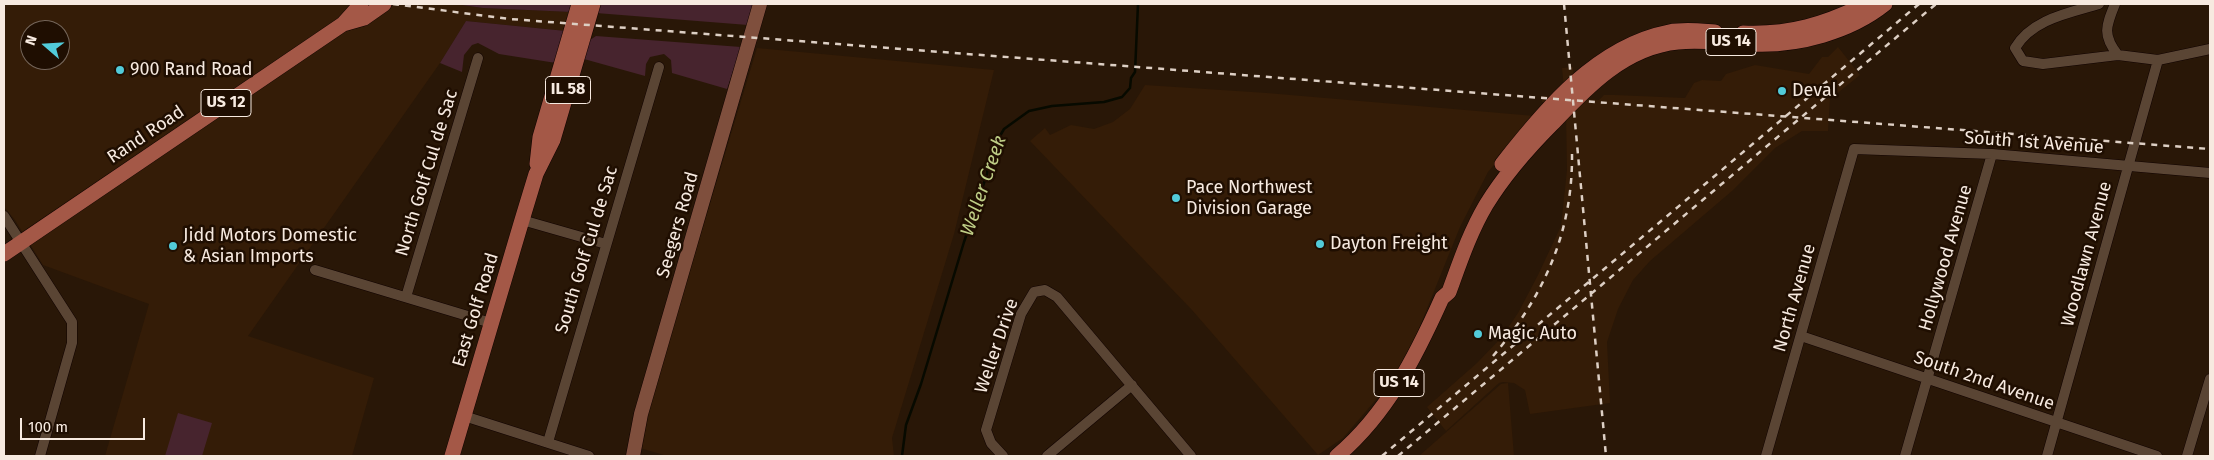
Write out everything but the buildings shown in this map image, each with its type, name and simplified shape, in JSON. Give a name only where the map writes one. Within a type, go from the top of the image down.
[{"type":"main road","name":"Rand Road","points":[[4,254],[338,28],[361,4]]},
{"type":"main road","name":"Rand Road","points":[[338,28],[364,18],[384,4]]},
{"type":"main road","name":"East Golf Road","points":[[536,174],[540,137],[579,4]]},
{"type":"main road","name":"East Golf Road","points":[[452,456],[536,174],[553,140],[593,4]]},
{"type":"main road","name":"US 14","points":[[1442,298],[1441,287],[1466,224],[1496,172],[1542,116],[1600,62],[1623,47],[1670,32],[1689,30],[1780,34],[1835,19],[1866,4]]},
{"type":"main road","name":"US 14","points":[[1337,456],[1354,442],[1407,372],[1442,298],[1449,292],[1474,227],[1504,176],[1591,84],[1620,63],[1658,46],[1700,40],[1768,44],[1817,37],[1876,11],[1885,4]]},
{"type":"street","name":"Seegers Road","points":[[633,456],[634,442],[644,403],[760,4]]},
{"type":"street","points":[[2099,4],[2045,21],[2022,36],[2015,48],[2023,61],[2043,64],[2118,55],[2158,60],[2210,49]]},
{"type":"street","points":[[2115,4],[2106,29],[2107,39],[2118,55]]},
{"type":"street","name":"North Golf Cul de Sac","points":[[406,297],[478,58]]},
{"type":"street","name":"Woodlawn Avenue","points":[[2047,456],[2158,60]]},
{"type":"street","name":"South Golf Cul de Sac","points":[[548,442],[659,67]]},
{"type":"street","name":"South 1st Avenue","points":[[1854,149],[1992,154],[2210,174]]},
{"type":"street","name":"North Avenue","points":[[1766,456],[1854,149]]},
{"type":"street","name":"Hollywood Avenue","points":[[1905,456],[1992,154]]},
{"type":"street","points":[[4,216],[69,314],[73,331],[72,342],[40,456]]},
{"type":"street","points":[[522,220],[606,244]]},
{"type":"street","points":[[315,270],[491,323]]},
{"type":"street","name":"Weller Drive","points":[[1003,456],[991,443],[986,430],[1021,314],[1034,292],[1045,290],[1057,297],[1191,456]]},
{"type":"street","name":"South 2nd Avenue","points":[[1801,336],[2157,456]]},
{"type":"street","points":[[2187,456],[2210,379]]},
{"type":"street","points":[[1047,456],[1132,385]]},
{"type":"street","points":[[464,416],[589,456]]},
{"type":"shaded area","points":[[4,4],[364,4],[386,10],[394,4],[455,4],[483,8],[571,12],[566,31],[466,21],[440,63],[248,336],[374,378],[352,456],[105,456],[149,304],[43,265],[15,220],[4,207]]},
{"type":"shaded area","points":[[455,4],[573,4],[571,12],[483,8]]},
{"type":"shaded area","points":[[599,4],[754,4],[748,25],[596,13]]},
{"type":"shaded area","points":[[466,21],[566,31],[556,63],[499,54],[478,43],[472,45],[464,55],[462,72],[440,63]]},
{"type":"shaded area","points":[[596,36],[741,47],[727,89],[672,73],[671,60],[664,54],[650,57],[646,64],[645,76],[584,59],[590,40]]},
{"type":"shaded area","points":[[1838,47],[1860,75],[1830,99],[1828,131],[1802,131],[1775,148],[1732,191],[1650,261],[1633,280],[1618,309],[1607,342],[1610,403],[1530,414],[1525,390],[1514,383],[1503,382],[1499,383],[1446,431],[1427,407],[1477,363],[1501,338],[1518,313],[1561,226],[1567,170],[1566,112],[1558,103],[1542,102],[1542,96],[1555,97],[1564,88],[1562,68],[1573,67],[1575,89],[1585,99],[1599,100],[1604,95],[1685,98],[1694,83],[1702,80],[1721,81],[1726,74],[1755,65],[1809,74],[1822,57],[1828,57]]},
{"type":"shaded area","points":[[757,48],[994,70],[954,234],[892,438],[894,456],[667,456],[640,448],[641,432]]},
{"type":"shaded area","name":"Dayton Freight","points":[[1145,85],[1267,93],[1535,116],[1488,172],[1460,227],[1403,368],[1343,438],[1318,455],[1192,310],[1030,141],[1045,128],[1050,135],[1071,125],[1094,129],[1113,122],[1130,109]]},
{"type":"shaded area","points":[[1508,383],[1514,456],[1419,456],[1501,384]]},
{"type":"shaded area","points":[[178,413],[212,423],[202,456],[165,456]]},
{"type":"waterway","name":"Weller Creek","points":[[902,456],[906,425],[921,384],[964,242],[987,174],[989,159],[997,141],[1004,129],[1029,111],[1052,106],[1104,102],[1122,97],[1130,88],[1131,78],[1135,72],[1138,4]]},
{"type":"railway","points":[[393,4],[510,19],[2210,149]]},
{"type":"railway","points":[[1564,4],[1606,456]]},
{"type":"railway","points":[[1382,456],[1919,4]]},
{"type":"railway","points":[[1398,456],[1936,4]]},
{"type":"railway","points":[[1493,356],[1527,310],[1552,262],[1567,210],[1571,182],[1572,153]]},
{"type":"place","name":"900 Rand Road","points":[[120,70]]},
{"type":"place","name":"Deval","points":[[1782,91]]},
{"type":"place","name":"Pace Northwest Division Garage","points":[[1176,198]]},
{"type":"place","name":"Dayton Freight","points":[[1320,244]]},
{"type":"place","name":"Jidd Motors Domestic & Asian Imports","points":[[173,246]]},
{"type":"place","name":"Magic Auto","points":[[1478,334]]}]
